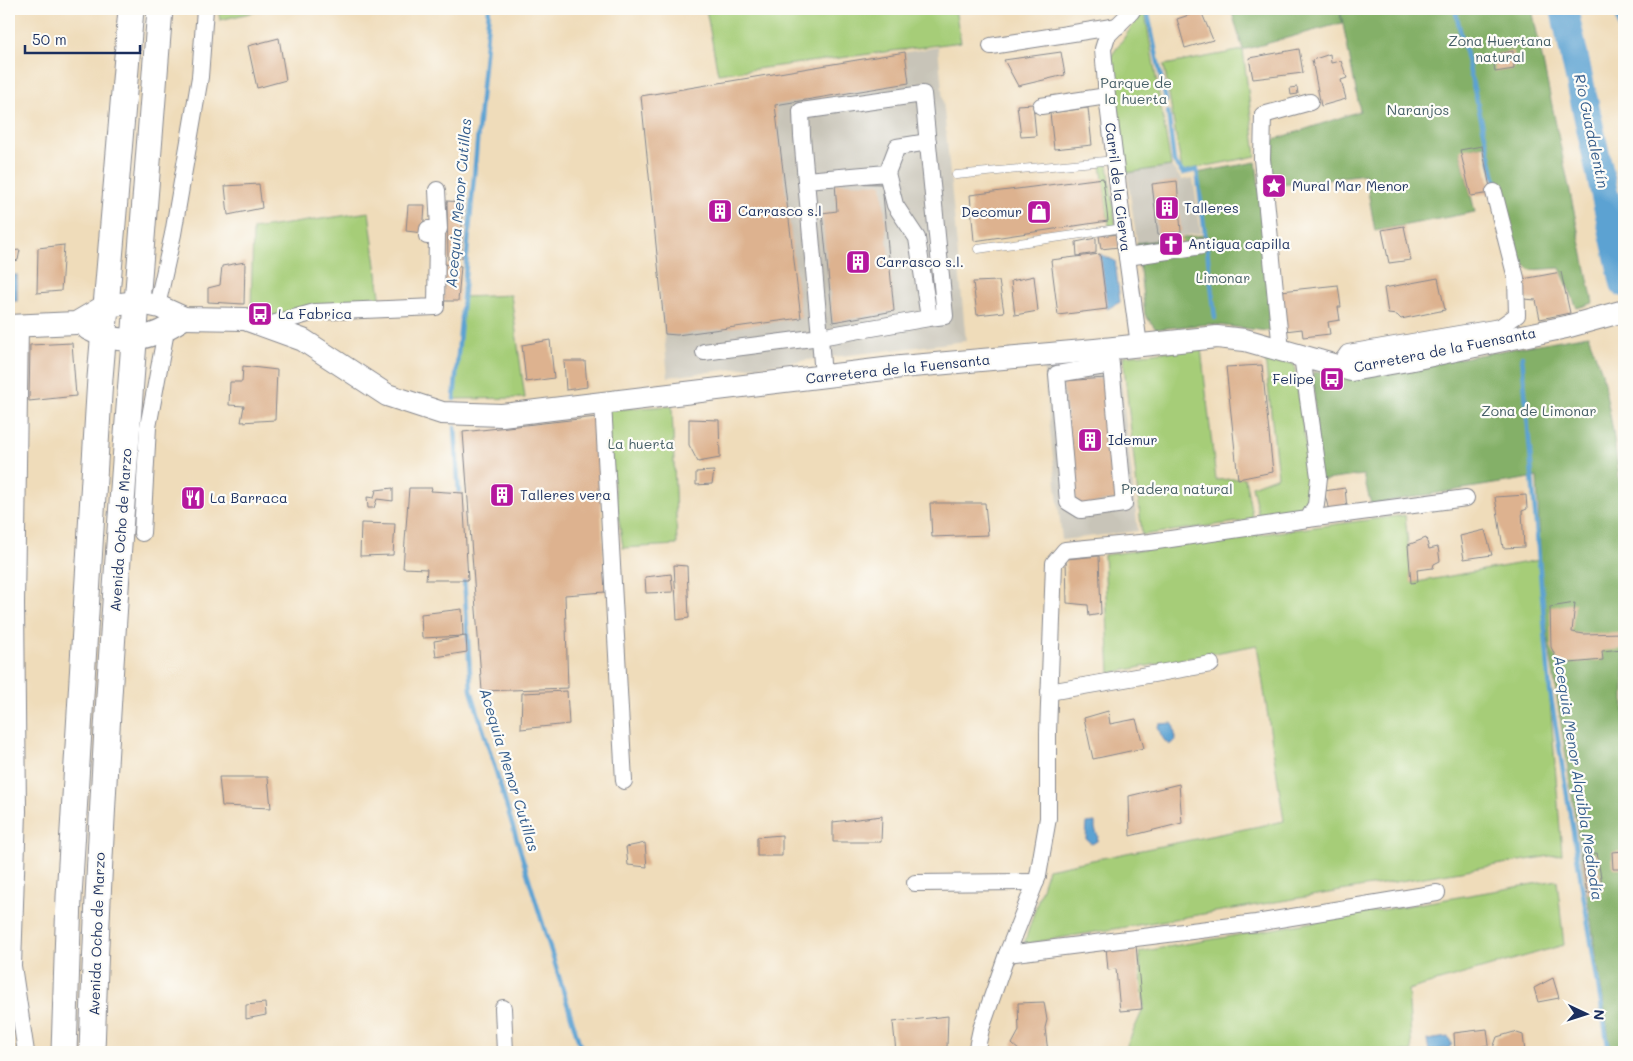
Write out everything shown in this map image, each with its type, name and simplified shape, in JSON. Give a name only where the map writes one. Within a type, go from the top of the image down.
[{"type":"main road","name":"Avenida Ocho de Marzo","points":[[64,1052],[70,887],[103,337],[131,9]]},
{"type":"main road","name":"Avenida Ocho de Marzo","points":[[92,1052],[97,901],[135,340],[147,304],[160,9]]},
{"type":"main road","points":[[14,325],[76,323],[105,306],[147,304],[184,318]]},
{"type":"main road","name":"Carretera de la Fuensanta","points":[[184,318],[245,319],[303,340],[386,395],[442,413],[502,415],[901,367],[1110,357],[1139,345],[1217,337],[1245,340],[1351,370],[1566,327],[1624,311]]},
{"type":"main road","points":[[76,323],[103,337],[135,340],[166,331],[184,318]]},
{"type":"street","points":[[147,304],[173,234],[200,77],[205,9]]},
{"type":"street","name":"Carril de la Cierva","points":[[1132,9],[1107,36],[1103,49],[1123,228],[1139,345]]},
{"type":"street","points":[[991,46],[1118,26]]},
{"type":"street","points":[[704,352],[820,336],[945,316],[923,94],[801,111],[820,336],[823,377]]},
{"type":"street","points":[[1041,106],[1107,96]]},
{"type":"street","points":[[1308,519],[1316,505],[1319,477],[1291,353],[1262,152],[1263,115],[1310,102]]},
{"type":"street","points":[[928,142],[898,147],[887,173],[895,205],[917,238],[929,318]]},
{"type":"street","points":[[820,336],[806,180],[887,173]]},
{"type":"street","points":[[265,326],[315,312],[436,306],[437,236],[427,236],[428,229],[439,229],[437,190]]},
{"type":"street","points":[[1338,367],[1348,352],[1500,327],[1516,316],[1516,278],[1494,192]]},
{"type":"street","points":[[1127,257],[1202,246]]},
{"type":"street","points":[[14,325],[18,811],[14,966],[26,1052]]},
{"type":"street","points":[[142,534],[148,427],[166,331]]},
{"type":"street","points":[[1110,357],[1124,504],[1081,510],[1068,502],[1057,374],[1110,357]]},
{"type":"street","points":[[603,403],[624,782]]},
{"type":"street","points":[[976,1052],[981,1029],[1007,954],[1036,882],[1048,818],[1049,692],[1054,563],[1065,550],[1150,542],[1466,498]]},
{"type":"street","points":[[1049,692],[1211,664]]},
{"type":"street","points":[[915,883],[1036,882]]},
{"type":"street","points":[[1007,954],[1256,923],[1436,893]]},
{"type":"street","points":[[502,1008],[505,1052]]},
{"type":"lane","points":[[956,175],[1115,160]]},
{"type":"lane","points":[[978,249],[1123,228]]},
{"type":"shaded area","points":[[938,47],[966,341],[668,377],[641,96]]},
{"type":"shaded area","name":"Talleres","points":[[1171,166],[1182,180],[1193,178],[1201,233],[1137,243],[1127,173]]},
{"type":"shaded area","points":[[1119,361],[1138,531],[1062,540],[1043,364]]},
{"type":"green space","points":[[218,9],[267,9],[220,20]]},
{"type":"green space","points":[[706,9],[955,9],[961,42],[718,74]]},
{"type":"green space","points":[[1231,9],[1339,9],[1342,23],[1243,50]]},
{"type":"green space","points":[[1340,9],[1532,9],[1593,303],[1577,308],[1560,268],[1531,270],[1514,257],[1485,145],[1460,151],[1475,212],[1375,231],[1365,174],[1274,186],[1261,144],[1360,111]]},
{"type":"green space","name":"Parque de la huerta","points":[[1145,13],[1171,166],[1127,173],[1110,58],[1140,15]]},
{"type":"green space","points":[[1243,50],[1256,156],[1182,171],[1164,65]]},
{"type":"green space","name":"Limonar","points":[[1256,162],[1276,332],[1209,324],[1156,329],[1145,315],[1137,243],[1205,235],[1197,173]]},
{"type":"green space","points":[[1108,164],[1117,234],[1110,234],[1101,165]]},
{"type":"green space","points":[[369,212],[381,304],[275,317],[251,309],[253,229]]},
{"type":"green space","points":[[511,295],[525,398],[454,399],[463,297]]},
{"type":"green space","name":"Zona de Limonar","points":[[1588,335],[1602,372],[1613,431],[1624,517],[1624,1052],[1611,1052],[1542,599],[1537,477],[1371,504],[1363,475],[1318,481],[1313,372],[1358,377]]},
{"type":"green space","name":"Pradera natural","points":[[1201,348],[1216,480],[1245,478],[1253,520],[1142,535],[1123,356]]},
{"type":"green space","points":[[1265,358],[1294,364],[1312,489],[1300,513],[1259,517],[1252,486],[1278,476]]},
{"type":"green space","name":"La huerta","points":[[672,406],[677,545],[623,548],[603,410]]},
{"type":"green space","points":[[1405,515],[1412,583],[1539,560],[1562,854],[1024,944],[1048,869],[1284,821],[1257,645],[1110,673],[1104,555]]},
{"type":"green space","points":[[1557,880],[1564,945],[1408,990],[1412,1052],[1124,1052],[1144,1007],[1139,952]]},
{"type":"water","points":[[1100,254],[1115,261],[1120,302],[1107,309]]},
{"type":"water","points":[[9,275],[17,275],[17,301],[9,301]]},
{"type":"water","points":[[1173,723],[1176,740],[1169,745],[1162,737],[1158,726],[1159,724]]},
{"type":"water","points":[[1095,822],[1098,836],[1097,841],[1092,844],[1086,839],[1087,823]]},
{"type":"water","points":[[1448,1037],[1452,1044],[1449,1048],[1429,1051],[1427,1040]]},
{"type":"building","points":[[1201,11],[1213,40],[1185,48],[1177,19]]},
{"type":"building","points":[[279,38],[286,80],[257,88],[248,46]]},
{"type":"building","points":[[1299,49],[1303,73],[1253,79],[1249,58]]},
{"type":"building","points":[[1513,51],[1514,69],[1495,72],[1493,55]]},
{"type":"building","name":"Carrasco s.l","points":[[905,52],[909,83],[775,105],[801,318],[677,335],[665,334],[641,96]]},
{"type":"building","points":[[1061,52],[1065,75],[1018,86],[1004,60]]},
{"type":"building","points":[[1330,54],[1331,63],[1341,61],[1347,78],[1341,80],[1346,99],[1321,106],[1312,60]]},
{"type":"building","points":[[1297,87],[1298,94],[1291,95],[1290,88]]},
{"type":"building","points":[[1033,104],[1036,136],[1021,137],[1017,105]]},
{"type":"building","points":[[1088,108],[1092,145],[1054,149],[1050,113]]},
{"type":"building","points":[[1482,146],[1491,193],[1471,196],[1460,150]]},
{"type":"building","name":"Decomur","points":[[1103,178],[1108,221],[974,241],[970,195]]},
{"type":"building","name":"Talleres","points":[[1177,181],[1181,232],[1158,235],[1152,184]]},
{"type":"building","name":"Carrasco s.l.","points":[[835,183],[882,184],[894,311],[833,322],[822,213],[837,211]]},
{"type":"building","points":[[259,184],[262,208],[228,215],[225,186]]},
{"type":"building","points":[[447,201],[462,202],[462,258],[448,260]]},
{"type":"building","points":[[408,205],[425,205],[423,233],[406,231]]},
{"type":"building","points":[[1404,226],[1411,260],[1389,263],[1382,230]]},
{"type":"building","points":[[1117,234],[1119,247],[1101,249],[1099,236]]},
{"type":"building","name":"Antigua capilla","points":[[1182,237],[1183,249],[1160,252],[1159,240]]},
{"type":"building","points":[[1096,238],[1096,253],[1077,256],[1076,242]]},
{"type":"building","points":[[64,245],[61,291],[37,293],[38,248]]},
{"type":"building","points":[[20,250],[18,260],[9,263],[9,251]]},
{"type":"building","points":[[1100,254],[1107,309],[1058,315],[1051,260]]},
{"type":"building","points":[[245,262],[244,304],[208,302],[208,288],[220,285],[222,266]]},
{"type":"building","points":[[445,264],[461,266],[458,301],[443,301]]},
{"type":"building","points":[[1561,272],[1570,313],[1540,319],[1536,300],[1524,299],[1523,279]]},
{"type":"building","points":[[1034,276],[1038,311],[1015,315],[1011,281]]},
{"type":"building","points":[[1438,278],[1445,310],[1401,319],[1397,315],[1388,314],[1384,288]]},
{"type":"building","points":[[999,281],[1004,312],[977,315],[973,282]]},
{"type":"building","points":[[1338,285],[1341,307],[1338,307],[1340,320],[1328,322],[1330,334],[1303,337],[1302,329],[1285,331],[1281,291]]},
{"type":"building","points":[[550,340],[554,378],[526,382],[522,345]]},
{"type":"building","points":[[72,343],[76,396],[29,401],[30,345]]},
{"type":"building","points":[[564,361],[585,361],[587,387],[566,390]]},
{"type":"building","points":[[1262,365],[1273,472],[1238,479],[1226,367]]},
{"type":"building","points":[[243,366],[277,370],[275,420],[241,422],[244,406],[229,405],[230,382],[242,382]]},
{"type":"building","name":"Idemur","points":[[1105,378],[1117,499],[1083,505],[1076,501],[1063,381]]},
{"type":"building","name":"Talleres vera","points":[[597,417],[605,592],[565,595],[568,688],[482,691],[463,432]]},
{"type":"building","points":[[689,419],[719,420],[720,458],[698,462],[689,445]]},
{"type":"building","points":[[714,471],[712,484],[696,485],[696,472]]},
{"type":"building","points":[[393,488],[393,501],[377,499],[374,508],[368,508],[367,497],[374,498],[376,490]]},
{"type":"building","points":[[409,488],[432,488],[431,491],[463,493],[468,580],[426,580],[427,569],[403,568]]},
{"type":"building","points":[[1345,488],[1347,509],[1329,511],[1324,491]]},
{"type":"building","points":[[1526,495],[1527,509],[1522,511],[1524,547],[1503,548],[1495,497]]},
{"type":"building","points":[[930,503],[985,503],[988,535],[932,537]]},
{"type":"building","points":[[361,523],[395,524],[393,555],[360,556]]},
{"type":"building","points":[[1485,530],[1492,555],[1464,559],[1460,536]]},
{"type":"building","points":[[1426,538],[1429,549],[1438,547],[1440,561],[1434,564],[1433,568],[1417,570],[1418,582],[1411,583],[1408,545]]},
{"type":"building","points":[[1099,556],[1101,614],[1089,616],[1088,605],[1067,603],[1066,559]]},
{"type":"building","points":[[674,565],[687,566],[689,618],[677,620]]},
{"type":"building","points":[[671,574],[673,592],[646,593],[645,577]]},
{"type":"building","points":[[1575,603],[1572,632],[1584,634],[1621,633],[1623,649],[1602,651],[1603,660],[1559,664],[1551,647],[1550,607]]},
{"type":"building","points":[[462,609],[463,636],[422,638],[421,614]]},
{"type":"building","points":[[466,636],[467,652],[436,657],[434,641]]},
{"type":"building","points":[[567,691],[569,724],[521,729],[522,693]]},
{"type":"building","points":[[1108,711],[1110,724],[1136,719],[1144,748],[1093,759],[1084,718]]},
{"type":"building","points":[[219,777],[268,777],[271,808],[222,806]]},
{"type":"building","points":[[1179,784],[1182,823],[1130,836],[1129,796]]},
{"type":"building","points":[[882,816],[881,842],[833,842],[833,822]]},
{"type":"building","points":[[782,835],[782,856],[757,856],[757,837]]},
{"type":"building","points":[[645,843],[647,867],[628,865],[626,847]]},
{"type":"building","points":[[1624,851],[1624,869],[1613,869],[1612,852]]},
{"type":"building","points":[[1597,853],[1603,890],[1587,894],[1582,857]]},
{"type":"building","points":[[1136,945],[1142,1009],[1120,1011],[1116,969],[1108,970],[1106,947]]},
{"type":"building","points":[[1553,978],[1559,998],[1538,1002],[1534,988]]},
{"type":"building","points":[[1044,1002],[1047,1020],[1045,1028],[1048,1052],[1021,1052],[1012,1044],[1019,1031],[1018,1003]]},
{"type":"building","points":[[265,1003],[266,1015],[246,1019],[246,1005]]},
{"type":"building","points":[[948,1016],[947,1047],[896,1052],[893,1022]]},
{"type":"building","points":[[1487,1029],[1489,1045],[1455,1052],[1454,1033]]},
{"type":"building","points":[[1514,1032],[1523,1035],[1525,1052],[1495,1052],[1493,1048],[1497,1037]]},
{"type":"waterway","name":"Acequia Menor Cutillas","points":[[454,399],[489,9]]},
{"type":"waterway","name":"Acequia Menor Alquibla Mediodía","points":[[1455,9],[1498,190]]},
{"type":"waterway","name":"Río Guadalentín","points":[[1564,9],[1624,283]]},
{"type":"waterway","points":[[1616,9],[1624,46]]},
{"type":"waterway","points":[[1147,10],[1166,101]]},
{"type":"waterway","points":[[1168,112],[1174,162],[1183,173],[1197,170],[1206,242]]},
{"type":"waterway","points":[[1207,249],[1215,318]]},
{"type":"waterway","name":"Acequia Menor Alquibla Mediodía","points":[[1522,356],[1550,691],[1609,1052]]},
{"type":"waterway","name":"Acequia Menor Cutillas","points":[[455,427],[459,498]]},
{"type":"waterway","name":"Acequia Menor Cutillas","points":[[464,576],[471,690],[582,1052]]},
{"type":"place","name":"Mural Mar Menor","points":[[1274,186]]},
{"type":"place","name":"Talleres","points":[[1167,208]]},
{"type":"place","name":"Carrasco s.l","points":[[720,211]]},
{"type":"place","name":"Decomur","points":[[1039,212]]},
{"type":"place","name":"Antigua capilla","points":[[1171,244]]},
{"type":"place","name":"Carrasco s.l.","points":[[858,262]]},
{"type":"place","name":"La Fabrica","points":[[260,314]]},
{"type":"place","name":"Felipe","points":[[1332,379]]},
{"type":"place","name":"Idemur","points":[[1090,440]]},
{"type":"place","name":"Talleres vera","points":[[502,495]]},
{"type":"place","name":"La Barraca","points":[[193,498]]},
{"type":"park label","name":"Zona Huertana natural","points":[[1500,49]]},
{"type":"park label","name":"Naranjos","points":[[1418,110]]}]
